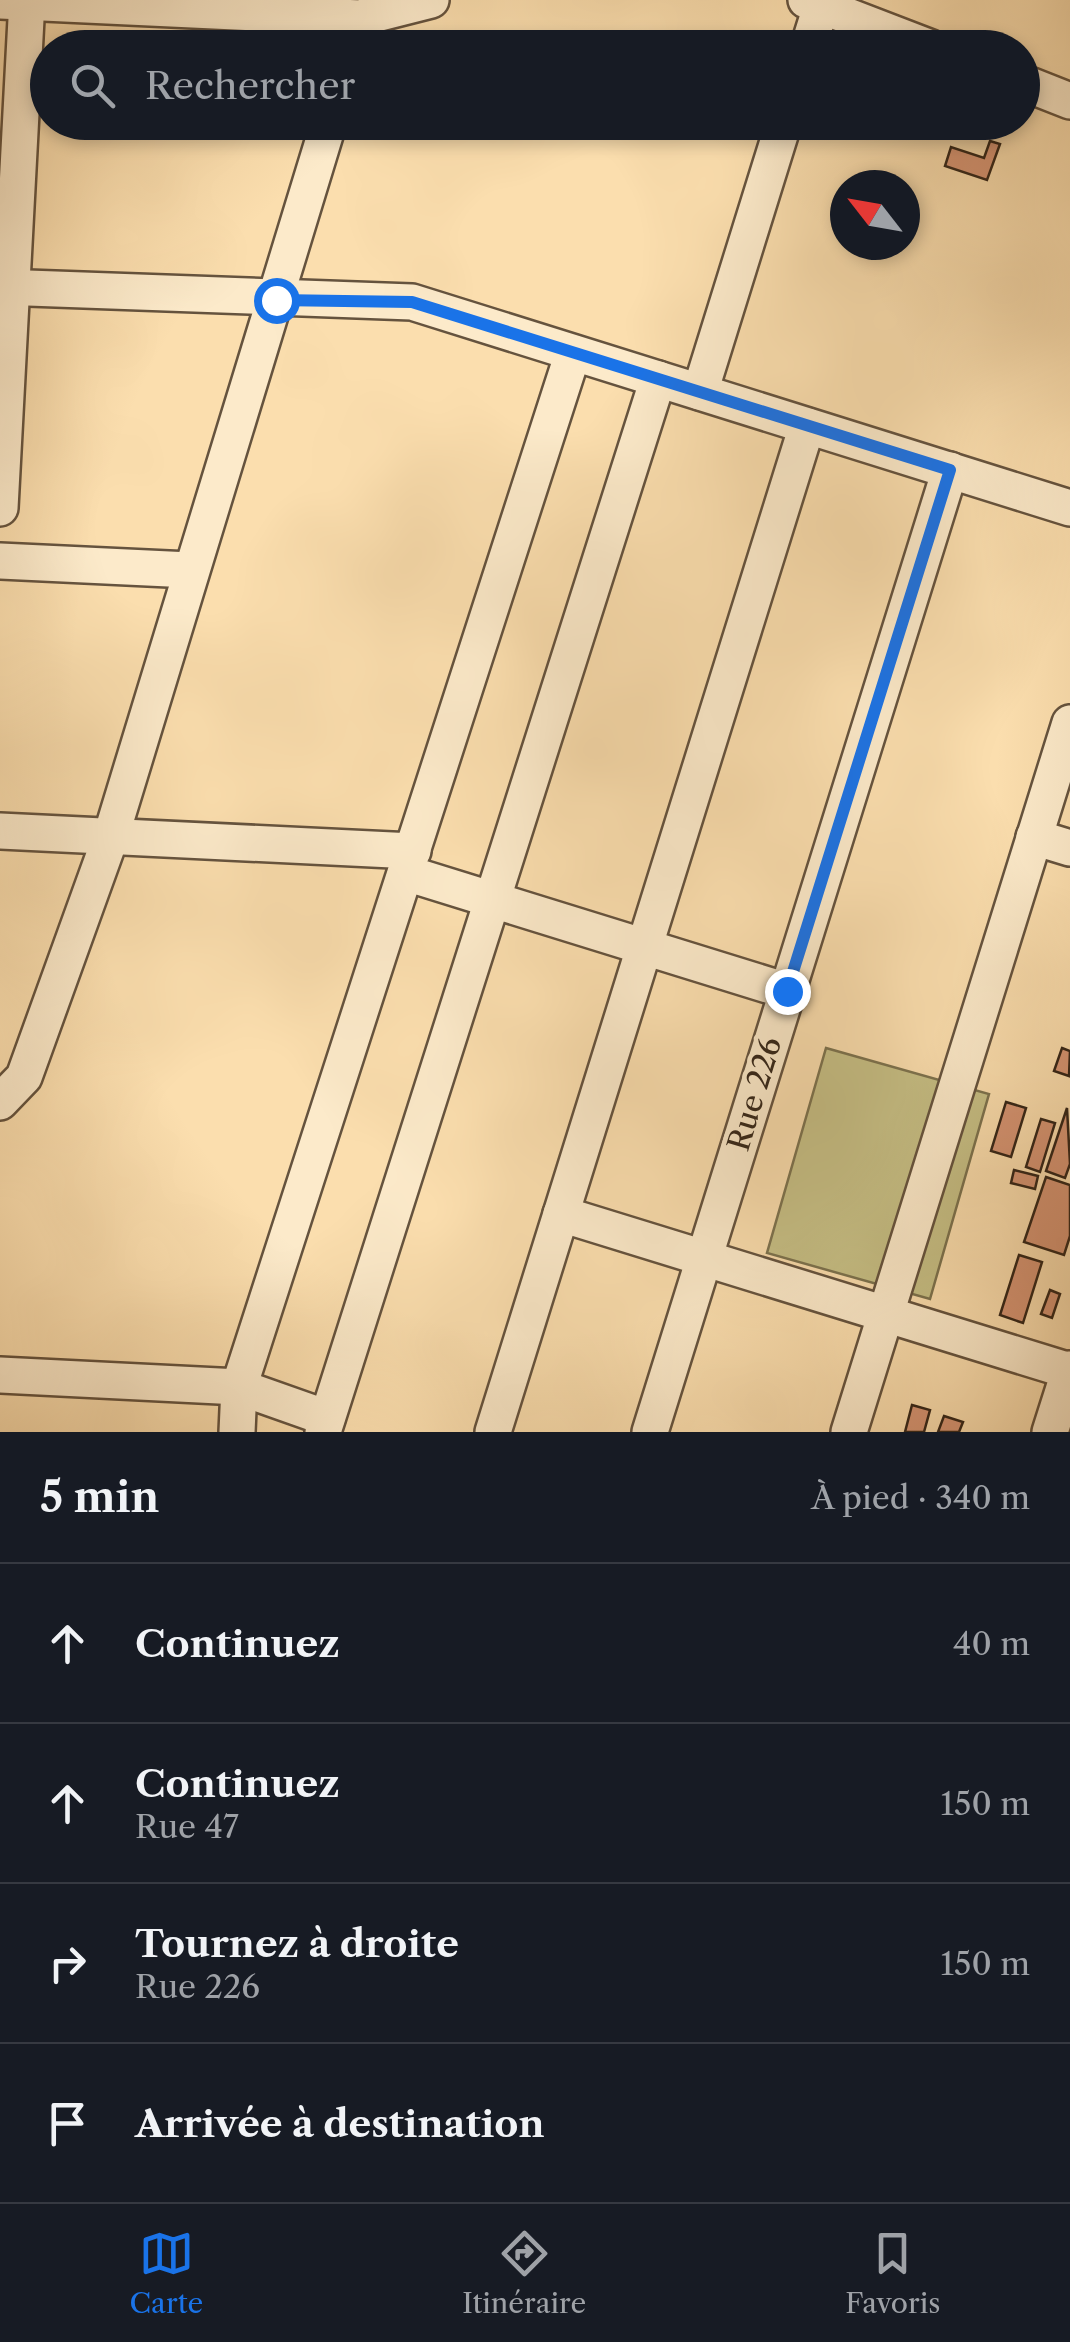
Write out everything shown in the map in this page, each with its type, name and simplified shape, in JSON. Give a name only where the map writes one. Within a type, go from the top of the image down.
[{"type":"street","points":[[0,508],[18,1],[359,22],[431,0]]},
{"type":"street","points":[[811,30],[816,2],[886,30]]},
{"type":"street","points":[[1040,89],[1070,100]]},
{"type":"street","points":[[0,1102],[24,1076],[111,836],[324,140]]},
{"type":"street","points":[[700,392],[778,140]]},
{"type":"street","points":[[6,287],[276,300],[412,302],[1070,508]]},
{"type":"street","points":[[237,1432],[240,1387],[573,352]]},
{"type":"street","points":[[0,1375],[240,1387],[325,1425],[658,379]]},
{"type":"street","points":[[493,1432],[807,426]]},
{"type":"street","name":"Rue 226","points":[[650,1432],[950,470]]},
{"type":"street","points":[[0,561],[190,570]]},
{"type":"street","points":[[849,1432],[1070,723]]},
{"type":"street","points":[[0,831],[111,836],[410,862],[492,900],[787,991]]},
{"type":"street","points":[[1034,837],[1070,848]]},
{"type":"street","points":[[561,1214],[1070,1370],[1050,1432]]},
{"type":"shaded area","points":[[826,1048],[989,1094],[930,1299],[767,1253]]},
{"type":"building","points":[[990,141],[1000,144],[987,180],[945,166],[951,147],[984,158]]},
{"type":"building","points":[[1062,1048],[1070,1051],[1069,1076],[1054,1071]]},
{"type":"building","points":[[1006,1102],[1026,1108],[1011,1157],[991,1151]]},
{"type":"building","points":[[1067,1108],[1070,1164],[1065,1178],[1046,1171]]},
{"type":"building","points":[[1041,1119],[1055,1123],[1040,1172],[1026,1167]]},
{"type":"building","points":[[1014,1170],[1038,1176],[1035,1189],[1011,1183]]},
{"type":"building","points":[[1046,1177],[1070,1185],[1070,1236],[1064,1255],[1024,1242]]},
{"type":"building","points":[[1019,1255],[1042,1262],[1023,1323],[1000,1315]]},
{"type":"building","points":[[1050,1290],[1060,1294],[1052,1318],[1041,1314]]},
{"type":"building","points":[[912,1405],[930,1410],[924,1432],[905,1432]]},
{"type":"building","points":[[944,1416],[963,1422],[959,1432],[938,1432]]},
{"type":"route","points":[[276,300],[412,302],[950,470],[787,991]]}]
